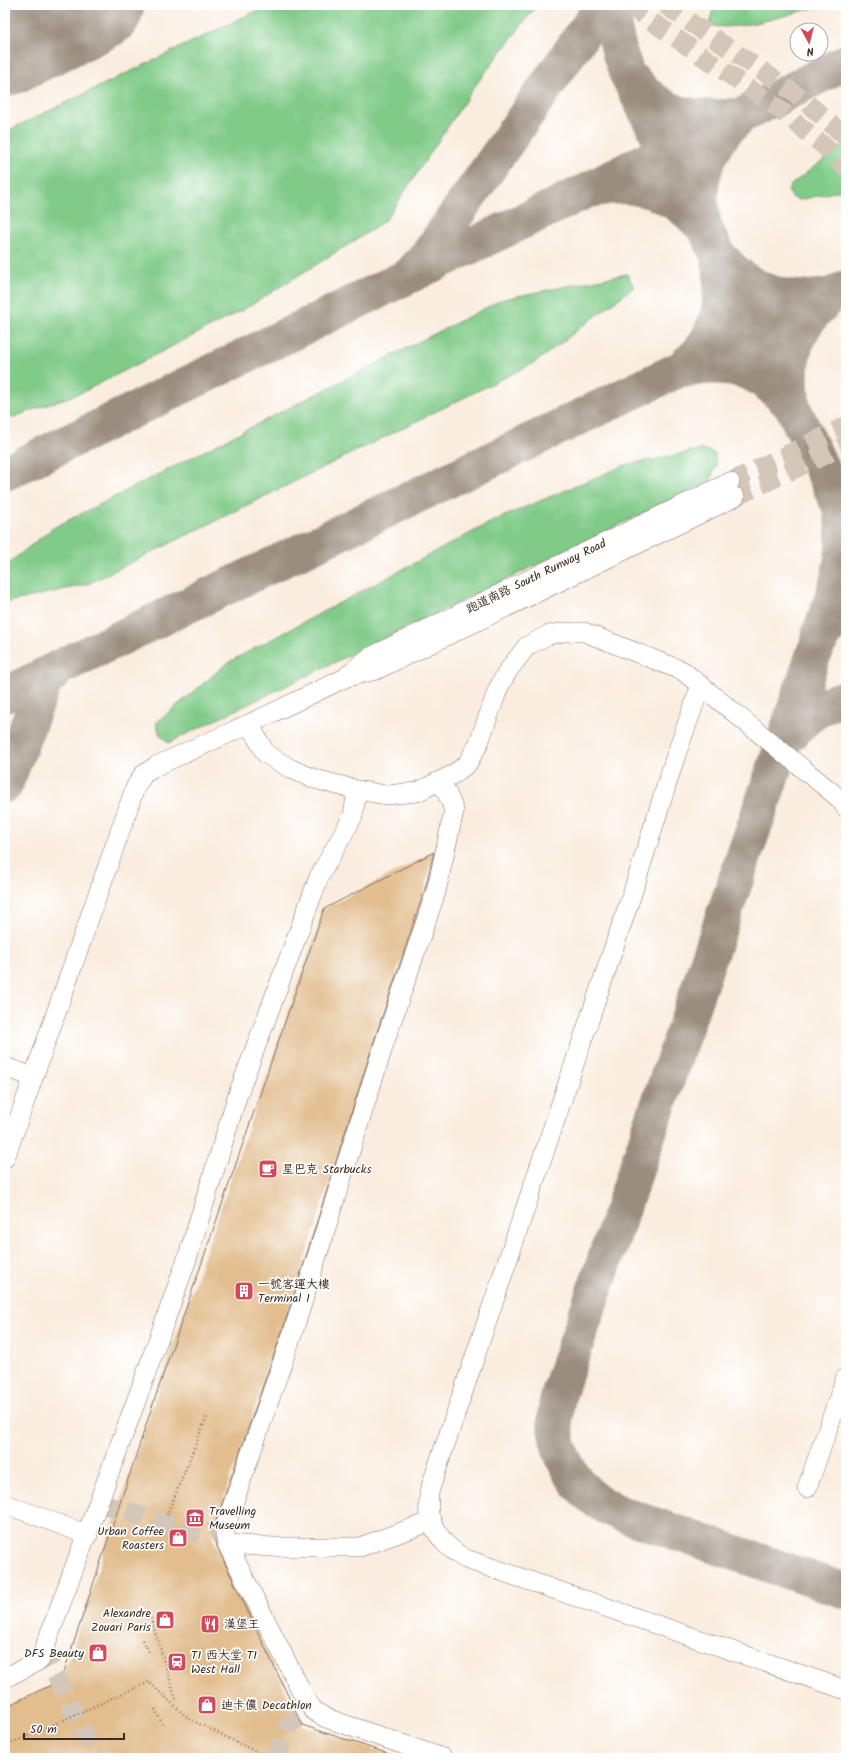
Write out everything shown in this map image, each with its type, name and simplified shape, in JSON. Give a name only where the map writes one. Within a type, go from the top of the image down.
[{"type":"lane","name":"跑道南路 South Runway Road","points":[[5,1158],[125,817],[139,782],[144,775],[156,766],[249,724],[347,677],[376,670],[732,489]]},
{"type":"lane","points":[[249,724],[266,754],[291,769],[315,779],[357,790],[386,794],[417,792],[441,781],[467,764],[473,756],[498,689],[507,672],[527,646],[548,635],[565,632],[584,632],[682,671],[840,799],[846,808]]},
{"type":"lane","points":[[701,685],[676,754],[611,957],[428,1492],[429,1514],[439,1537],[456,1554],[466,1559],[846,1690]]},
{"type":"lane","points":[[441,781],[454,811],[436,892],[386,1038],[293,1332],[225,1527],[225,1536],[227,1544],[305,1698],[314,1711],[343,1725],[443,1758]]},
{"type":"lane","points":[[5,1678],[40,1660],[88,1534],[188,1256],[237,1097],[319,877],[353,816],[357,790]]},
{"type":"lane","points":[[5,1067],[33,1077]]},
{"type":"lane","points":[[807,1488],[846,1377]]},
{"type":"lane","points":[[5,1504],[88,1534]]},
{"type":"lane","points":[[227,1544],[273,1547],[360,1547],[432,1521]]},
{"type":"path","points":[[167,1515],[207,1416]]},
{"type":"path","points":[[151,1618],[176,1700]]},
{"type":"path","points":[[143,1640],[149,1652]]},
{"type":"path","points":[[5,1746],[149,1682],[189,1719],[269,1758]]},
{"type":"path","points":[[155,1709],[162,1724]]},
{"type":"green space","points":[[268,5],[537,5],[475,86],[387,218],[375,228],[243,310],[83,392],[5,420],[5,132]]},
{"type":"green space","points":[[714,5],[821,5],[764,21],[719,27],[709,25]]},
{"type":"green space","points":[[846,142],[846,189],[800,200],[793,198],[788,191],[791,185]]},
{"type":"green space","points":[[627,274],[634,287],[536,362],[88,584],[5,603],[5,566],[53,528],[503,299]]},
{"type":"green space","points":[[704,449],[715,454],[716,466],[710,481],[168,743],[160,735],[156,723],[229,662],[495,520],[625,465]]},
{"type":"building","name":"一號客運大樓 Terminal 1","points":[[434,852],[425,889],[376,1035],[283,1329],[215,1523],[212,1536],[302,1725],[395,1756],[394,1758],[102,1758],[97,1756],[93,1758],[5,1758],[5,1707],[60,1681],[64,1672],[154,1401],[324,909]]},
{"type":"taxiway","points":[[415,269],[427,256],[603,5]]},
{"type":"taxiway","points":[[616,5],[614,29],[627,74],[757,332],[846,520]]},
{"type":"taxiway","points":[[5,473],[586,191],[666,150],[749,112],[846,62]]},
{"type":"taxiway","points":[[635,82],[656,102],[679,113],[704,117],[732,116]]},
{"type":"taxiway","points":[[703,220],[701,192],[702,178],[706,165],[719,140],[738,119]]},
{"type":"taxiway","points":[[596,189],[625,186],[652,191],[677,204],[699,223]]},
{"type":"taxiway","points":[[686,364],[697,355],[705,344],[717,318],[721,290],[719,262]]},
{"type":"taxiway","points":[[725,262],[746,281],[770,292],[797,298],[825,296]]},
{"type":"taxiway","points":[[5,695],[60,667],[846,288]]},
{"type":"taxiway","points":[[792,400],[791,372],[795,346],[806,323],[814,312],[825,302]]},
{"type":"taxiway","points":[[688,369],[699,367],[720,367],[741,370],[760,379],[788,402]]},
{"type":"taxiway","points":[[818,638],[835,590],[842,558],[843,525],[840,507]]},
{"type":"taxiway","points":[[846,614],[836,621],[828,630],[815,650],[564,1376],[555,1416],[559,1445],[570,1472],[579,1484],[600,1503],[622,1514],[846,1591]]},
{"type":"taxiway","points":[[5,785],[44,683],[59,668]]},
{"type":"taxiway","points":[[785,740],[805,719],[819,709],[846,698]]},
{"type":"runway","points":[[5,51],[99,5]]},
{"type":"tunnel","points":[[628,5],[779,109],[824,146],[846,168]]},
{"type":"tunnel","points":[[665,5],[790,90],[846,137]]},
{"type":"tunnel","points":[[730,482],[846,426]]},
{"type":"tunnel","points":[[735,497],[846,445]]},
{"type":"tunnel","points":[[99,1503],[204,1535],[225,1527]]},
{"type":"tunnel","points":[[44,1649],[95,1758]]},
{"type":"tunnel","points":[[276,1758],[289,1723],[314,1711]]},
{"type":"place","name":"星巴克 Starbucks","points":[[268,1169]]},
{"type":"place","name":"一號客運大樓 Terminal 1","points":[[244,1291]]},
{"type":"place","name":"Travelling Museum","points":[[195,1518]]},
{"type":"place","name":"Urban Coffee Roasters","points":[[178,1538]]},
{"type":"place","name":"Alexandre Zouari Paris","points":[[165,1620]]},
{"type":"place","name":"漢堡王","points":[[210,1624]]},
{"type":"place","name":"DFS Beauty","points":[[98,1653]]},
{"type":"place","name":"T1 西大堂 T1 West Hall","points":[[177,1662]]},
{"type":"place","name":"迪卡儂 Decathlon","points":[[207,1705]]}]
